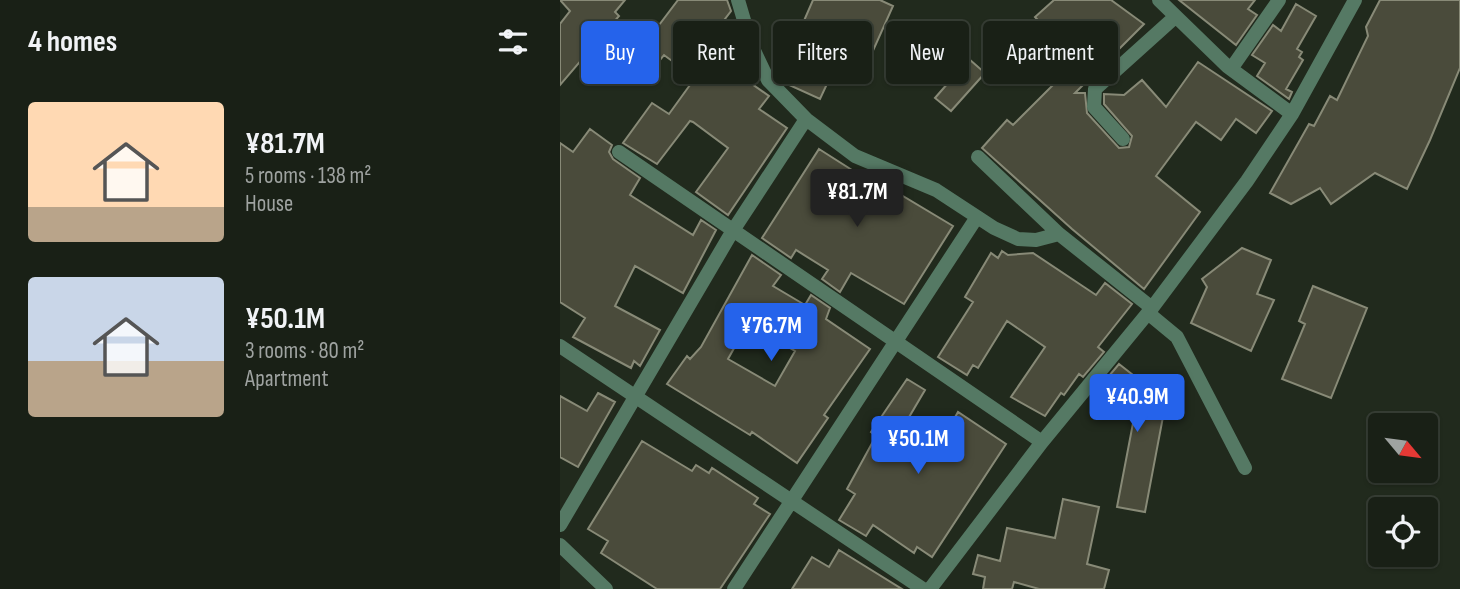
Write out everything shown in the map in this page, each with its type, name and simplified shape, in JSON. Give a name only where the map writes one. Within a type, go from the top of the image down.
[{"type":"street","points":[[738,0],[751,44],[768,80],[806,119],[855,156],[936,190],[1018,239],[1036,240],[1059,234]]},
{"type":"street","points":[[1159,0],[1231,69],[1292,114]]},
{"type":"street","points":[[1231,69],[1276,5],[1261,0]]},
{"type":"street","points":[[930,589],[1042,442],[1150,310],[1233,201],[1292,114],[1355,0]]},
{"type":"street","points":[[1123,139],[1094,107],[1094,89],[1175,17]]},
{"type":"street","points":[[560,525],[732,232],[806,119]]},
{"type":"street","points":[[619,152],[1042,442]]},
{"type":"street","points":[[978,157],[1059,234],[1150,310],[1177,337],[1245,468]]},
{"type":"street","points":[[734,589],[977,216]]},
{"type":"street","points":[[563,353],[923,589]]},
{"type":"street","points":[[560,545],[606,589]]},
{"type":"building","points":[[560,0],[625,0],[615,12],[619,16],[615,21],[581,21],[581,60],[560,85],[560,24],[570,11]]},
{"type":"building","points":[[678,0],[727,0],[731,11],[723,21],[673,21],[673,62],[664,55],[659,61],[659,25]]},
{"type":"building","points":[[813,0],[880,0],[893,6],[872,53],[872,21],[804,21]]},
{"type":"building","points":[[1054,0],[1111,0],[1144,24],[1118,50],[1118,21],[1039,21],[1035,17]]},
{"type":"building","points":[[1179,0],[1255,0],[1248,9],[1257,15],[1236,45]]},
{"type":"building","points":[[1380,0],[1460,0],[1460,68],[1430,140],[1407,189],[1375,173],[1331,204],[1320,188],[1291,204],[1270,193],[1309,124],[1314,126],[1330,96],[1337,100],[1368,36],[1366,27]]},
{"type":"building","points":[[1296,4],[1316,16],[1297,49],[1302,52],[1299,57],[1303,60],[1286,89],[1292,92],[1289,99],[1257,76],[1265,63],[1252,55],[1273,25],[1281,31]]},
{"type":"building","points":[[969,59],[983,71],[983,75],[951,111],[935,98],[947,84],[969,84]]},
{"type":"building","points":[[1198,62],[1272,111],[1256,133],[1236,119],[1221,140],[1196,122],[1156,176],[1200,212],[1144,289],[982,148],[1007,120],[1013,125],[1054,84],[1084,84],[1075,93],[1085,93],[1087,113],[1119,148],[1129,147],[1132,136],[1104,104],[1104,94],[1124,95],[1142,80],[1166,107]]},
{"type":"building","points":[[691,84],[752,84],[769,96],[759,109],[787,128],[728,215],[696,192],[728,148],[693,122],[690,121],[657,164],[623,143],[652,103],[669,114]]},
{"type":"building","points":[[787,84],[827,84],[820,99]]},
{"type":"building","points":[[590,129],[612,145],[609,152],[613,159],[640,178],[630,195],[693,235],[701,220],[716,230],[683,293],[635,266],[615,306],[660,330],[640,366],[634,361],[631,368],[573,337],[585,318],[560,302],[560,143],[573,152]]},
{"type":"building","points":[[819,149],[874,184],[876,180],[953,226],[904,304],[851,273],[840,292],[822,279],[828,270],[796,250],[791,258],[762,238]]},
{"type":"building","points":[[1242,248],[1271,260],[1257,294],[1274,300],[1251,351],[1191,323],[1207,287],[1202,279]]},
{"type":"building","points":[[1002,251],[1008,255],[1033,253],[1096,295],[1105,283],[1132,304],[1098,347],[1104,352],[1083,377],[1079,374],[1064,395],[1061,393],[1045,416],[1011,397],[1045,347],[1007,321],[978,368],[973,365],[967,375],[938,357],[973,302],[965,297],[991,253],[998,258]]},
{"type":"building","points":[[752,255],[781,275],[773,286],[805,305],[811,295],[830,308],[826,319],[870,349],[824,415],[828,418],[797,463],[752,432],[750,435],[667,384],[687,356],[690,359],[701,347]],"holes":[[[755,311],[790,331],[783,344],[795,351],[775,386],[728,359]]]},
{"type":"building","points":[[1313,286],[1367,308],[1331,398],[1282,379],[1305,324],[1299,321]]},
{"type":"building","points":[[1119,364],[1166,401],[1145,512],[1117,507],[1134,418],[1098,389]]},
{"type":"building","points":[[907,379],[925,390],[905,424],[940,444],[958,412],[1006,444],[932,557],[917,547],[914,553],[873,525],[866,536],[839,520],[855,494],[847,489],[876,436],[871,432]]},
{"type":"building","points":[[598,393],[615,402],[578,467],[560,457],[560,396],[587,411]]},
{"type":"building","points":[[642,441],[692,471],[696,465],[709,473],[712,468],[758,498],[754,504],[770,514],[720,589],[657,589],[601,553],[608,541],[588,529]]},
{"type":"building","points":[[1063,499],[1099,507],[1087,564],[1109,570],[1104,589],[1039,589],[1014,582],[1012,589],[983,589],[985,577],[973,574],[978,555],[1000,561],[1007,528],[1055,538]]},
{"type":"building","points":[[839,550],[902,589],[792,589],[812,557],[829,567]]}]
